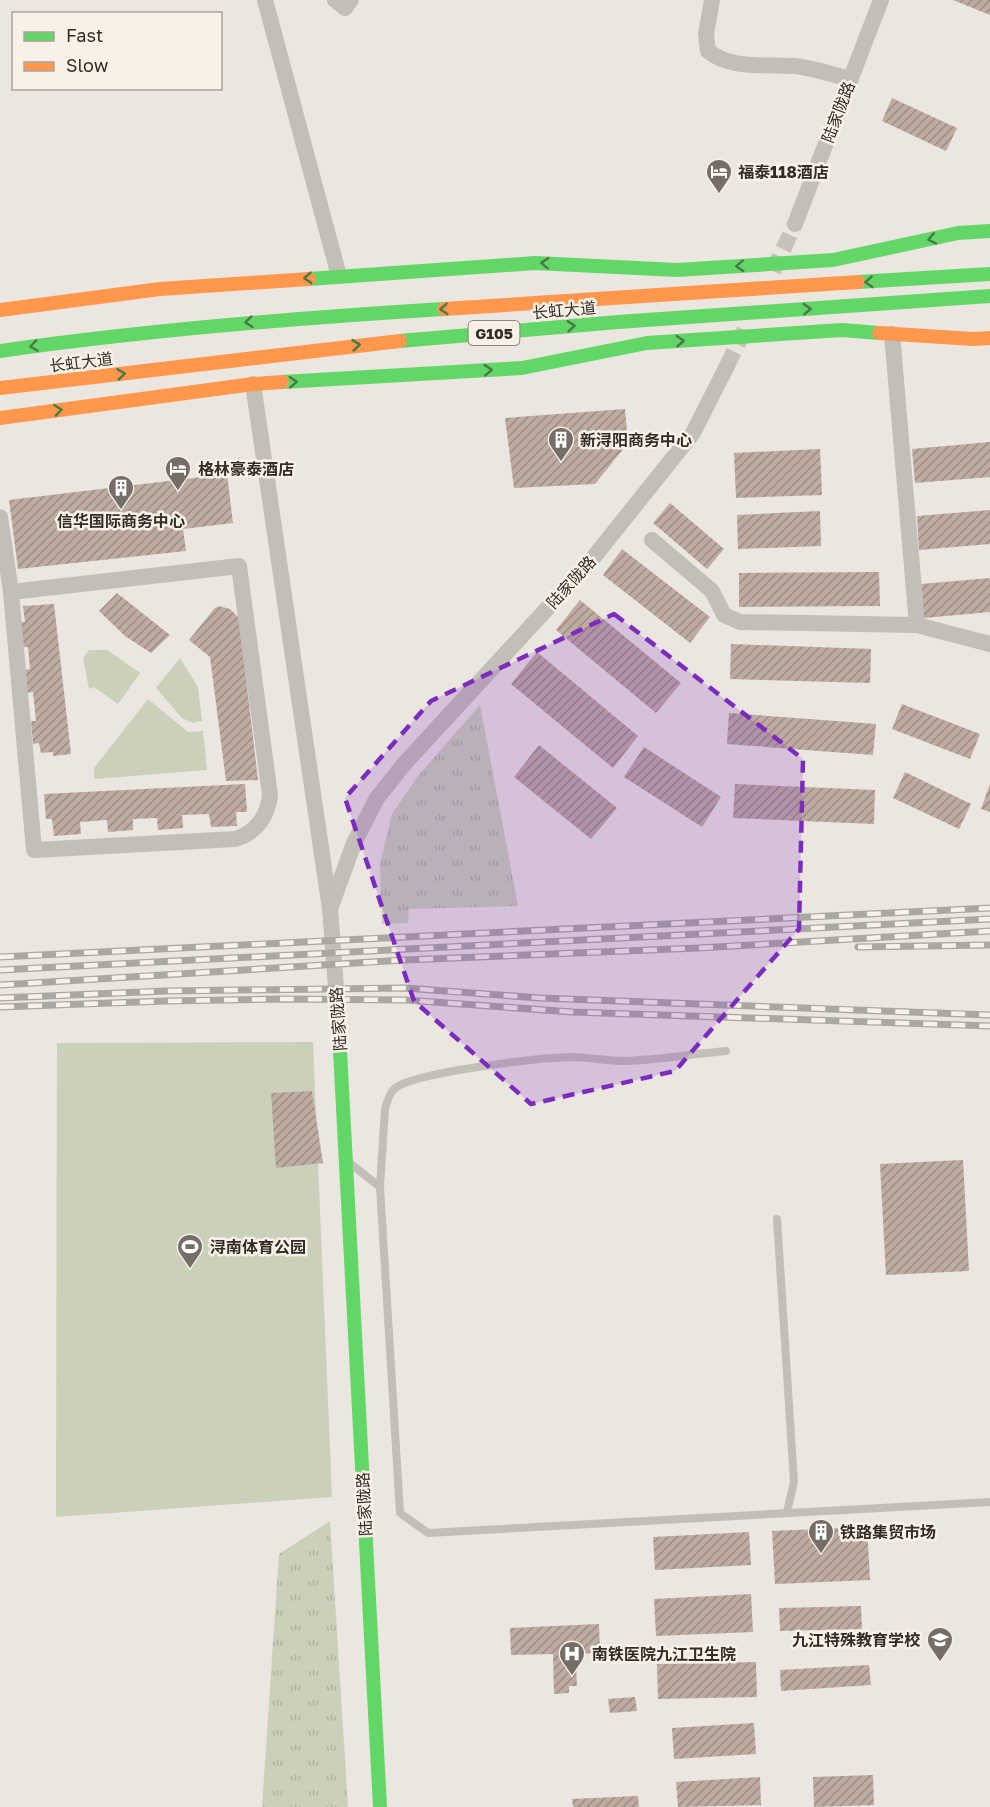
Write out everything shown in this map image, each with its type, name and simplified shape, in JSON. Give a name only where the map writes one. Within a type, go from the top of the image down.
[{"type":"main road","points":[[0,310],[160,288],[535,263],[677,270],[833,260],[958,233],[990,231]]},
{"type":"main road","name":"长虹大道","points":[[0,351],[69,341],[266,320],[990,274]]},
{"type":"main road","name":"长虹大道","points":[[0,388],[355,345],[618,321],[990,296]]},
{"type":"main road","points":[[0,418],[253,384],[522,368],[647,343],[842,330],[973,339],[990,338]]},
{"type":"main road","name":"陆家陇路","points":[[338,1013],[380,1807]]},
{"type":"street","points":[[265,0],[339,276]]},
{"type":"street","points":[[335,0],[345,8],[351,0]]},
{"type":"street","points":[[712,0],[705,34],[708,51],[718,60],[797,67],[851,79]]},
{"type":"street","name":"陆家陇路","points":[[795,224],[881,0]]},
{"type":"street","points":[[892,334],[917,626]]},
{"type":"street","name":"陆家陇路","points":[[338,1013],[330,909],[354,843],[377,798],[405,763],[589,563],[693,433],[727,366]]},
{"type":"street","points":[[253,384],[330,909]]},
{"type":"street","points":[[0,517],[11,592],[34,850],[234,839],[244,837],[254,830],[265,815],[270,795],[239,566],[11,592]]},
{"type":"street","points":[[652,540],[712,591],[724,615],[740,622],[917,626],[990,644]]},
{"type":"lane","points":[[726,1051],[624,1061],[572,1057],[532,1059],[408,1081],[394,1089],[387,1100],[380,1187],[400,1513],[428,1533],[990,1502]]},
{"type":"lane","points":[[346,1160],[380,1187]]},
{"type":"lane","points":[[777,1219],[794,1482],[787,1512]]},
{"type":"highlighted area","points":[[614,614],[803,759],[799,929],[675,1071],[531,1104],[414,1001],[345,798],[431,701]]},
{"type":"green space","points":[[89,650],[107,650],[140,673],[118,704],[94,687],[89,689],[83,658]]},
{"type":"green space","points":[[180,658],[198,687],[202,721],[193,723],[182,718],[156,688]]},
{"type":"green space","points":[[148,699],[188,732],[203,731],[207,770],[94,779],[94,768]]},
{"type":"green space","points":[[480,705],[518,906],[409,909],[408,923],[382,924],[380,865],[392,814],[418,776]]},
{"type":"green space","name":"浔南体育公园","points":[[313,1042],[332,1497],[56,1517],[57,1043]]},
{"type":"green space","points":[[330,1521],[348,1807],[262,1807],[279,1554]]},
{"type":"building","points":[[953,0],[990,0],[990,15]]},
{"type":"building","points":[[892,98],[957,128],[946,151],[882,121]]},
{"type":"building","name":"新浔阳商务中心","points":[[625,409],[628,443],[595,484],[514,488],[505,418]]},
{"type":"building","points":[[990,442],[990,477],[915,483],[912,449]]},
{"type":"building","points":[[820,449],[822,495],[736,498],[734,453]]},
{"type":"building","name":"信华国际商务中心","points":[[227,474],[233,523],[183,529],[186,551],[18,569],[9,500]]},
{"type":"building","points":[[670,503],[724,549],[707,569],[653,523]]},
{"type":"building","points":[[990,510],[990,544],[919,550],[917,516]]},
{"type":"building","points":[[820,511],[821,546],[738,549],[737,515]]},
{"type":"building","points":[[622,549],[710,617],[690,643],[603,575]]},
{"type":"building","points":[[879,572],[880,606],[739,607],[739,573]]},
{"type":"building","points":[[990,578],[990,612],[924,618],[921,584]]},
{"type":"building","points":[[117,593],[170,635],[151,653],[125,636],[99,611]]},
{"type":"building","points":[[580,600],[681,683],[656,713],[556,630]]},
{"type":"building","points":[[54,604],[71,754],[53,756],[53,752],[41,753],[39,743],[33,744],[31,721],[36,721],[33,692],[27,693],[25,670],[30,669],[28,647],[23,647],[20,622],[25,622],[23,606]]},
{"type":"building","points":[[219,606],[230,609],[239,618],[258,780],[226,781],[210,657],[189,640]]},
{"type":"building","points":[[731,644],[871,649],[870,683],[730,679]]},
{"type":"building","points":[[537,652],[638,736],[613,768],[511,684]]},
{"type":"building","points":[[902,704],[980,734],[970,759],[892,729]]},
{"type":"building","points":[[729,713],[876,724],[873,755],[727,744]]},
{"type":"building","points":[[539,745],[617,808],[591,839],[514,777]]},
{"type":"building","points":[[644,747],[721,797],[702,827],[624,777]]},
{"type":"building","points":[[905,772],[971,804],[959,829],[893,798]]},
{"type":"building","points":[[245,784],[247,812],[236,812],[237,826],[211,827],[209,814],[182,815],[183,828],[158,830],[157,818],[133,819],[133,830],[108,832],[107,820],[80,822],[81,834],[54,836],[52,819],[46,819],[44,794]]},
{"type":"building","points":[[735,784],[875,790],[874,824],[733,818]]},
{"type":"building","points":[[990,784],[990,812],[981,809]]},
{"type":"building","points":[[312,1091],[323,1163],[276,1168],[271,1093]]},
{"type":"building","points":[[963,1160],[969,1271],[886,1275],[880,1164]]},
{"type":"building","name":"铁路集贸市场","points":[[867,1527],[870,1580],[775,1584],[772,1531]]},
{"type":"building","points":[[749,1532],[751,1565],[655,1570],[653,1537]]},
{"type":"building","points":[[751,1594],[753,1632],[656,1636],[654,1599]]},
{"type":"building","points":[[861,1606],[862,1629],[780,1631],[779,1608]]},
{"type":"building","points":[[599,1624],[600,1653],[568,1654],[566,1663],[576,1666],[577,1686],[569,1686],[569,1693],[554,1694],[553,1654],[511,1655],[510,1628]]},
{"type":"building","points":[[756,1662],[757,1697],[658,1699],[657,1664]]},
{"type":"building","points":[[869,1665],[871,1685],[781,1691],[780,1670]]},
{"type":"building","points":[[635,1697],[637,1711],[610,1713],[608,1699]]},
{"type":"building","points":[[754,1723],[756,1754],[674,1759],[672,1728]]},
{"type":"building","points":[[873,1775],[874,1805],[814,1807],[813,1777]]},
{"type":"building","points":[[760,1777],[761,1805],[678,1807],[676,1782]]},
{"type":"building","points":[[638,1796],[639,1807],[573,1807],[572,1799]]},
{"type":"tunnel","points":[[773,271],[795,224]]},
{"type":"tunnel","points":[[727,366],[745,329]]},
{"type":"railway","points":[[0,957],[990,908]]},
{"type":"railway","points":[[0,970],[990,919]]},
{"type":"railway","points":[[0,985],[404,960],[698,948],[990,931]]},
{"type":"railway","points":[[858,947],[990,945]]},
{"type":"railway","points":[[0,998],[166,991],[405,988],[540,998],[990,1015]]},
{"type":"railway","points":[[0,1007],[279,999],[406,1000],[572,1012],[990,1026]]},
{"type":"traffic: fast","points":[[309,279],[535,263],[677,270],[833,260],[958,233],[990,231]]},
{"type":"traffic: fast","points":[[858,282],[990,274]]},
{"type":"traffic: fast","points":[[400,341],[618,322],[990,296]]},
{"type":"traffic: fast","points":[[0,351],[221,326],[444,309]]},
{"type":"traffic: fast","points":[[282,382],[522,368],[647,343],[842,330],[879,333]]},
{"type":"traffic: fast","points":[[338,1013],[380,1807]]},
{"type":"traffic: slow","points":[[0,310],[160,289],[309,279]]},
{"type":"traffic: slow","points":[[444,309],[858,282]]},
{"type":"traffic: slow","points":[[879,333],[990,338]]},
{"type":"traffic: slow","points":[[0,388],[400,341]]},
{"type":"traffic: slow","points":[[0,418],[282,382]]},
{"type":"place","name":"福泰118酒店","points":[[719,195]]},
{"type":"place","name":"新浔阳商务中心","points":[[561,463]]},
{"type":"place","name":"格林豪泰酒店","points":[[178,492]]},
{"type":"place","name":"信华国际商务中心","points":[[121,511]]},
{"type":"place","name":"浔南体育公园","points":[[190,1270]]},
{"type":"place","name":"铁路集贸市场","points":[[821,1555]]},
{"type":"place","name":"九江特殊教育学校","points":[[940,1663]]},
{"type":"place","name":"南铁医院九江卫生院","points":[[572,1677]]}]
